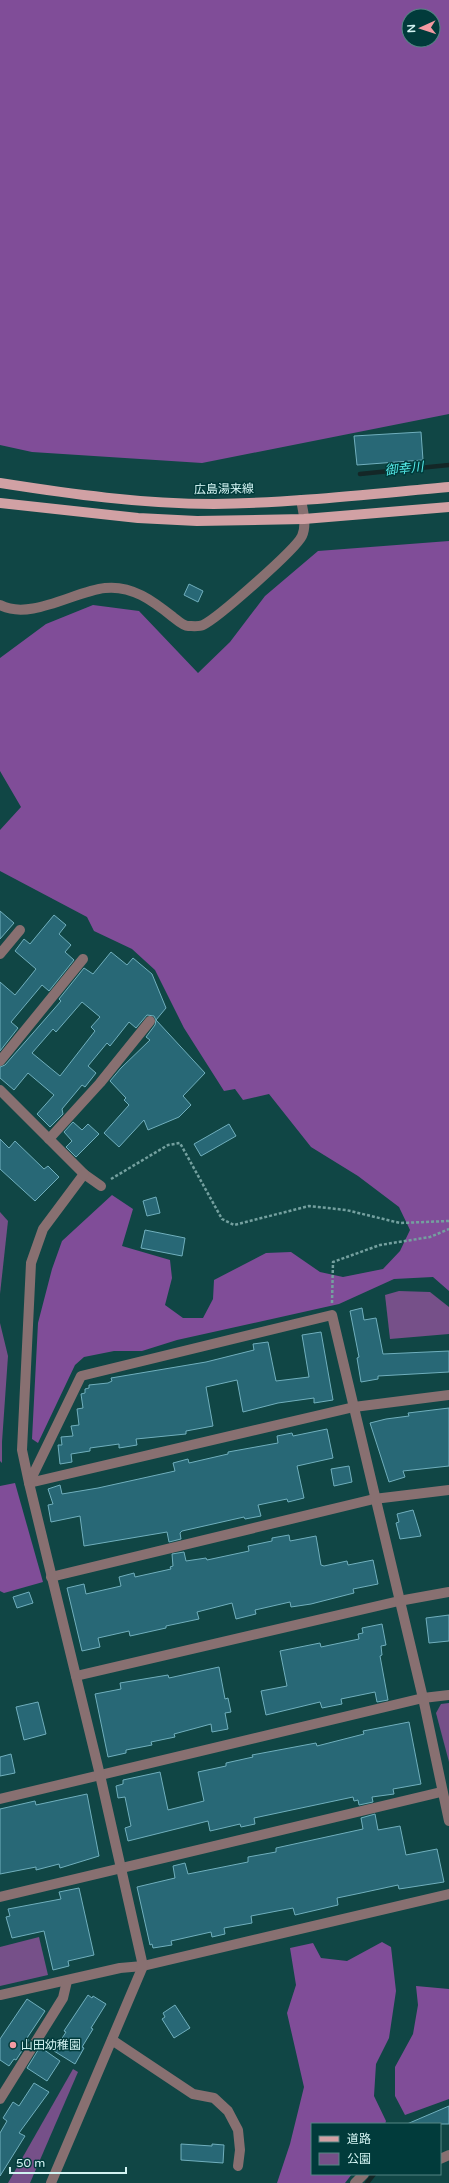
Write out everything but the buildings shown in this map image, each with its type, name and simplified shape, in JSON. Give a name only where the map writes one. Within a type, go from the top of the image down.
[{"type":"main road","name":"広島湯来線","points":[[0,483],[121,499],[213,504],[301,500],[449,487]]},
{"type":"main road","points":[[0,503],[138,518],[197,521],[304,520],[449,508]]},
{"type":"street","points":[[0,605],[5,608],[35,609],[105,588],[131,589],[157,605],[186,626],[202,626],[253,584],[290,550],[302,536],[304,520],[301,500]]},
{"type":"street","points":[[0,954],[20,930]]},
{"type":"street","points":[[0,1061],[83,959]]},
{"type":"street","points":[[49,1139],[100,1083],[150,1021]]},
{"type":"street","points":[[0,1090],[84,1174],[100,1186]]},
{"type":"street","points":[[51,2183],[143,1966],[100,1775],[51,1577],[22,1450],[31,1263],[43,1229],[84,1174]]},
{"type":"street","points":[[29,1482],[81,1376],[332,1315],[374,1499],[423,1698],[449,1821]]},
{"type":"street","points":[[29,1482],[354,1407],[449,1395]]},
{"type":"street","points":[[51,1577],[374,1499],[449,1490]]},
{"type":"street","points":[[76,1676],[399,1601],[449,1592]]},
{"type":"street","points":[[0,1800],[423,1698],[449,1695]]},
{"type":"street","points":[[0,1896],[442,1792]]},
{"type":"street","points":[[0,1995],[120,1968],[143,1966],[449,1894]]},
{"type":"street","points":[[0,2099],[63,1998],[67,1981]]},
{"type":"street","points":[[112,2040],[193,2094],[214,2098],[228,2111],[238,2130],[240,2150],[238,2166]]},
{"type":"street","points":[[355,2183],[363,2175]]},
{"type":"path","points":[[100,1186],[168,1145],[180,1143],[222,1219],[234,1225],[310,1206],[346,1210],[400,1223],[449,1221]]},
{"type":"path","points":[[332,1315],[333,1262],[380,1245],[430,1236],[449,1228]]},
{"type":"green space","points":[[0,1212],[8,1221],[0,1294]]},
{"type":"green space","points":[[399,1291],[430,1292],[449,1307],[449,1334],[390,1339],[385,1295]]},
{"type":"green space","points":[[0,1323],[8,1356],[2,1463],[0,1461]]},
{"type":"green space","points":[[449,1703],[449,1762],[436,1713],[441,1704]]},
{"type":"green space","points":[[39,1937],[48,1975],[0,1986],[0,1947]]},
{"type":"green space","points":[[73,2069],[78,2072],[30,2183],[8,2183]]},
{"type":"shaded area","points":[[0,0],[449,0],[449,414],[202,463],[32,452],[0,445]]},
{"type":"shaded area","points":[[449,541],[449,1291],[433,1277],[394,1279],[339,1304],[177,1340],[142,1351],[114,1351],[84,1357],[75,1365],[38,1443],[32,1439],[38,1323],[52,1269],[62,1241],[112,1195],[133,1209],[122,1246],[170,1260],[172,1278],[165,1305],[183,1318],[203,1318],[213,1299],[214,1280],[266,1253],[291,1252],[320,1272],[343,1277],[383,1269],[400,1251],[410,1230],[399,1207],[358,1176],[311,1147],[269,1094],[243,1100],[235,1089],[224,1091],[184,1028],[155,970],[132,949],[94,931],[87,917],[0,871],[0,830],[21,807],[0,771],[0,658],[46,624],[93,605],[139,611],[198,673],[230,642],[265,596],[318,551]]},
{"type":"shaded area","points":[[15,1483],[43,1582],[4,1593],[0,1591],[0,1486]]},
{"type":"shaded area","points":[[382,1942],[391,1947],[396,1991],[389,2038],[376,2064],[374,2096],[386,2121],[385,2123],[311,2123],[311,2175],[351,2175],[345,2183],[277,2183],[290,2144],[304,2087],[287,2013],[296,1985],[290,1948],[313,1943],[321,1958],[347,1961]]},
{"type":"shaded area","points":[[416,1986],[449,1989],[449,2099],[405,2115],[395,2096],[395,2067],[413,2034],[418,2005]]},
{"type":"waterway","name":"御幸川","points":[[360,474],[449,465]]},
{"type":"waterway","points":[[367,2183],[373,2175]]},
{"type":"place","name":"山田幼稚園","points":[[13,2045]]}]
